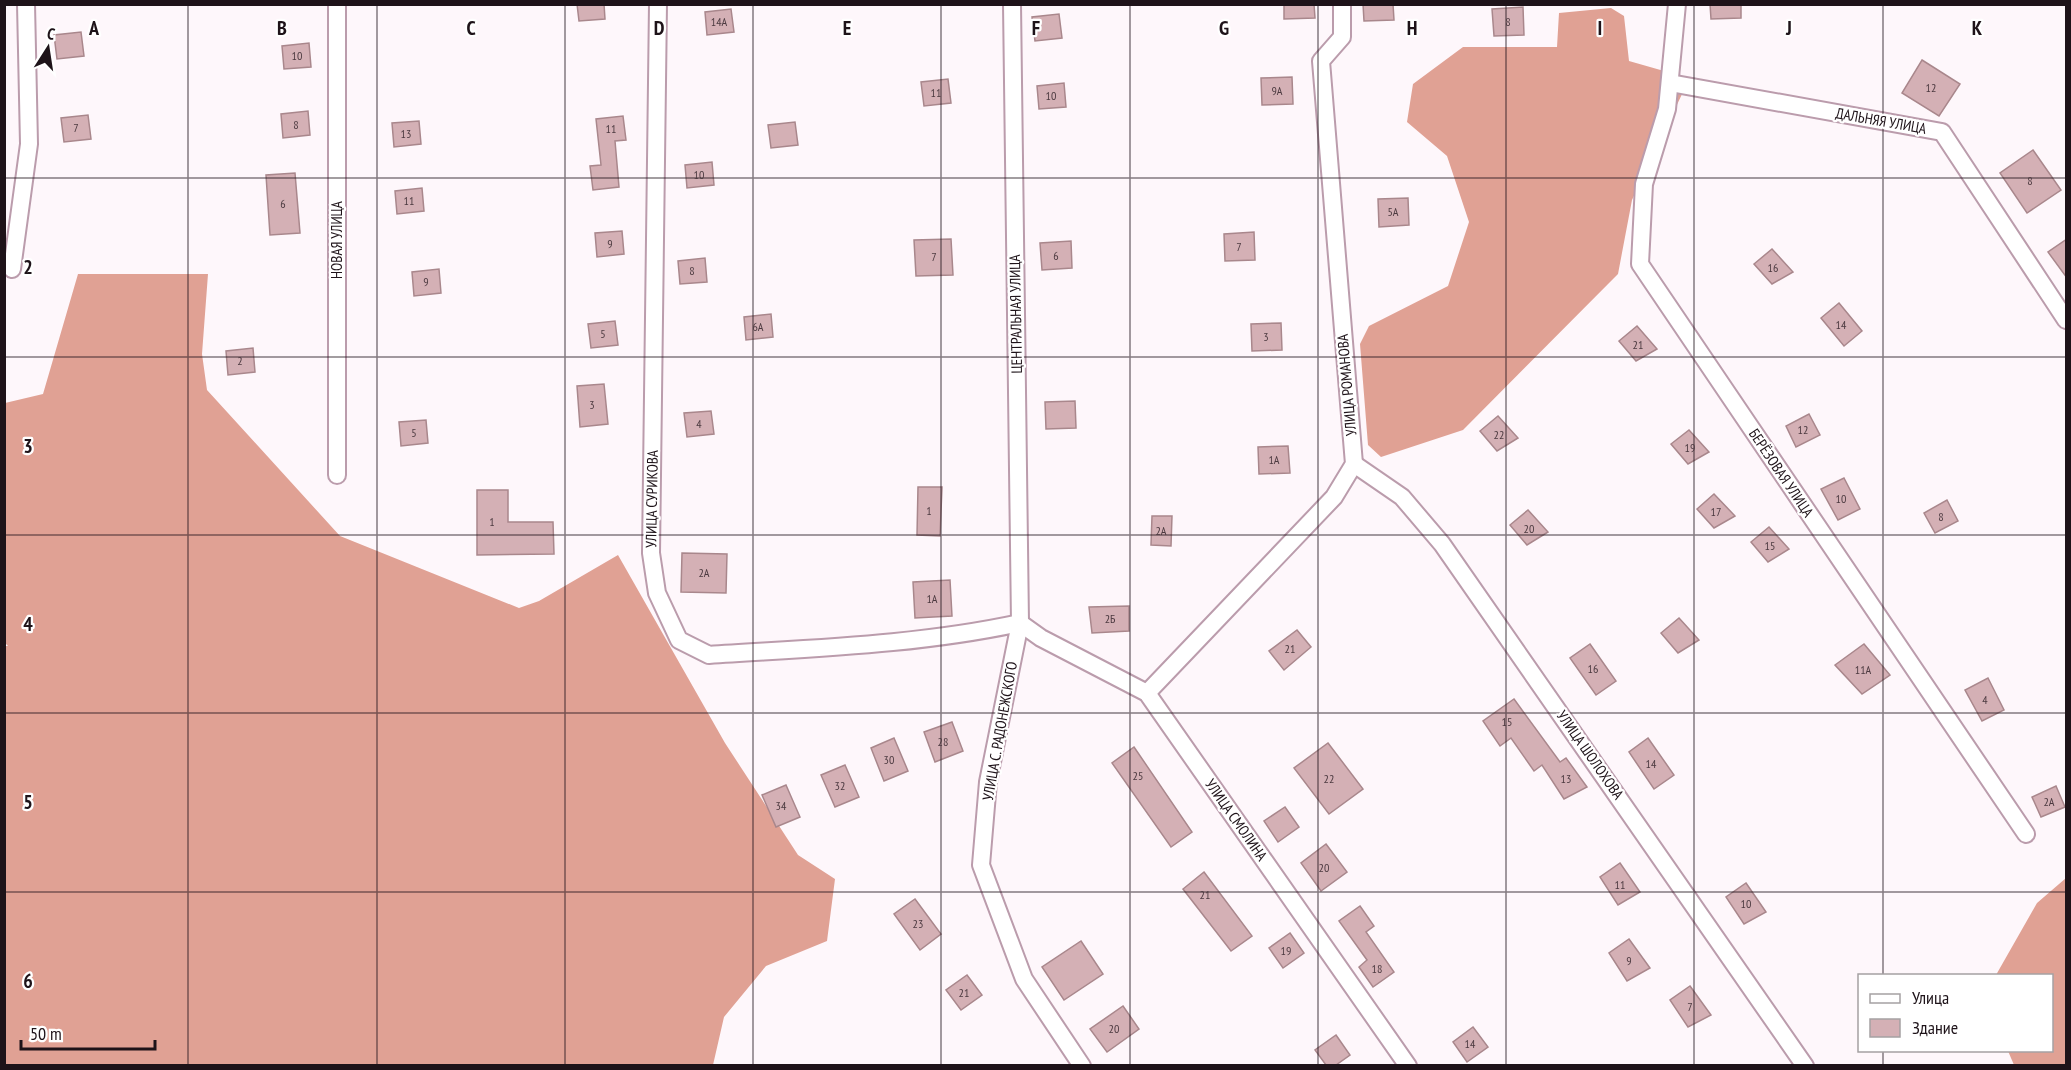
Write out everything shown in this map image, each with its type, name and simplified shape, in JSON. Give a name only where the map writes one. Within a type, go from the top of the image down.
[{"type":"street","points":[[12,269],[29,144],[26,4]]},
{"type":"street","name":"НОВАЯ УЛИЦА","points":[[337,4],[337,475]]},
{"type":"street","name":"УЛИЦА СУРИКОВА","points":[[658,4],[651,553],[657,594],[679,640],[709,655],[926,640],[975,633],[1020,623]]},
{"type":"street","name":"ЦЕНТРАЛЬНАЯ УЛИЦА","points":[[1012,4],[1020,623]]},
{"type":"street","name":"УЛИЦА РОМАНОВА","points":[[1342,4],[1342,37],[1320,61],[1354,464]]},
{"type":"street","name":"БЕРЁЗОВАЯ УЛИЦА","points":[[1677,4],[1667,109],[1644,183],[1640,264],[2026,834]]},
{"type":"street","name":"ДАЛЬНЯЯ УЛИЦА","points":[[1670,83],[1942,132],[2067,320]]},
{"type":"street","points":[[1147,693],[1334,497],[1354,464]]},
{"type":"street","name":"УЛИЦА ШОЛОХОВА","points":[[1354,464],[1402,497],[1442,544],[1805,1065]]},
{"type":"street","name":"УЛИЦА СМОЛИНА","points":[[1020,623],[1041,638],[1147,693],[1408,1065]]},
{"type":"street","name":"УЛИЦА С. РАДОНЕЖСКОГО","points":[[1020,623],[988,782],[981,865],[1024,979],[1082,1065]]},
{"type":"shaded area","points":[[1611,8],[1624,16],[1629,61],[1671,73],[1683,92],[1632,200],[1618,274],[1463,430],[1381,457],[1368,445],[1360,344],[1369,326],[1448,286],[1469,222],[1447,156],[1407,122],[1413,84],[1463,47],[1557,47],[1559,13]]},
{"type":"shaded area","points":[[78,274],[208,274],[202,354],[207,390],[340,536],[519,608],[539,601],[618,555],[725,743],[798,855],[835,879],[827,941],[766,966],[724,1017],[713,1065],[5,1065],[4,646],[8,646],[4,642],[5,403],[43,394]]},
{"type":"shaded area","points":[[2066,878],[2066,1065],[2014,1065],[2008,1052],[2053,1052],[2053,974],[1997,974],[2037,903]]},
{"type":"building","points":[[577,4],[604,4],[605,19],[579,21]]},
{"type":"building","points":[[1284,4],[1314,4],[1315,18],[1284,19]]},
{"type":"building","points":[[1363,4],[1393,4],[1394,20],[1364,21]]},
{"type":"building","points":[[1710,4],[1741,4],[1741,18],[1711,19]]},
{"type":"building","points":[[1523,7],[1524,35],[1494,36],[1492,9]]},
{"type":"building","points":[[731,9],[734,32],[707,35],[705,12]]},
{"type":"building","points":[[1059,14],[1062,38],[1035,41],[1032,17]]},
{"type":"building","points":[[81,32],[84,56],[57,59],[54,35]]},
{"type":"building","points":[[309,43],[311,67],[284,69],[282,46]]},
{"type":"building","points":[[1922,60],[1960,84],[1939,116],[1902,93]]},
{"type":"building","points":[[1292,77],[1293,104],[1262,105],[1261,78]]},
{"type":"building","points":[[948,79],[951,103],[924,106],[921,82]]},
{"type":"building","points":[[1064,83],[1066,107],[1039,109],[1037,86]]},
{"type":"building","points":[[308,111],[310,135],[283,138],[281,114]]},
{"type":"building","points":[[88,115],[91,139],[64,142],[61,118]]},
{"type":"building","points":[[623,116],[626,140],[615,141],[619,187],[593,190],[590,166],[601,165],[596,119]]},
{"type":"building","points":[[419,121],[421,144],[394,147],[392,123]]},
{"type":"building","points":[[795,122],[798,145],[771,148],[768,125]]},
{"type":"building","points":[[2033,150],[2061,190],[2027,213],[2000,173]]},
{"type":"building","points":[[712,162],[714,185],[687,188],[685,165]]},
{"type":"building","points":[[295,173],[300,233],[270,235],[266,175]]},
{"type":"building","points":[[422,188],[424,211],[397,214],[395,191]]},
{"type":"building","points":[[1408,198],[1409,225],[1379,227],[1378,199]]},
{"type":"building","points":[[622,231],[624,254],[597,257],[595,233]]},
{"type":"building","points":[[1254,232],[1255,260],[1225,261],[1224,234]]},
{"type":"building","points":[[951,239],[953,275],[916,276],[914,240]]},
{"type":"building","points":[[2067,239],[2067,278],[2048,252]]},
{"type":"building","points":[[1071,241],[1072,268],[1042,270],[1040,243]]},
{"type":"building","points":[[1772,249],[1793,272],[1772,284],[1754,264]]},
{"type":"building","points":[[705,258],[707,282],[680,284],[678,261]]},
{"type":"building","points":[[439,269],[441,293],[414,296],[412,272]]},
{"type":"building","points":[[1839,303],[1862,331],[1844,346],[1821,318]]},
{"type":"building","points":[[771,314],[773,337],[746,340],[744,317]]},
{"type":"building","points":[[615,321],[618,345],[591,348],[588,324]]},
{"type":"building","points":[[1281,323],[1282,350],[1252,351],[1251,324]]},
{"type":"building","points":[[1637,326],[1657,349],[1636,361],[1619,341]]},
{"type":"building","points":[[253,348],[255,372],[228,375],[226,351]]},
{"type":"building","points":[[604,384],[608,424],[580,427],[577,386]]},
{"type":"building","points":[[1075,401],[1076,428],[1046,429],[1045,402]]},
{"type":"building","points":[[711,411],[714,434],[687,437],[684,413]]},
{"type":"building","points":[[1809,414],[1820,435],[1796,447],[1786,426]]},
{"type":"building","points":[[1498,416],[1518,438],[1497,451],[1480,431]]},
{"type":"building","points":[[426,420],[428,443],[401,446],[399,422]]},
{"type":"building","points":[[1689,430],[1709,452],[1688,464],[1671,444]]},
{"type":"building","points":[[1288,446],[1290,473],[1259,474],[1258,447]]},
{"type":"building","points":[[1844,478],[1860,509],[1838,520],[1821,489]]},
{"type":"building","points":[[918,487],[942,487],[940,536],[917,535]]},
{"type":"building","points":[[477,490],[508,490],[508,522],[553,522],[554,554],[477,555]]},
{"type":"building","points":[[1714,494],[1735,516],[1714,528],[1697,509]]},
{"type":"building","points":[[1947,500],[1958,521],[1935,533],[1924,513]]},
{"type":"building","points":[[1528,510],[1548,532],[1527,545],[1510,525]]},
{"type":"building","points":[[1152,516],[1172,516],[1171,546],[1151,545]]},
{"type":"building","points":[[1769,527],[1789,549],[1768,562],[1751,542]]},
{"type":"building","points":[[682,553],[727,554],[726,593],[681,592]]},
{"type":"building","points":[[950,580],[952,616],[915,618],[913,582]]},
{"type":"building","points":[[1129,606],[1129,631],[1092,633],[1089,607]]},
{"type":"building","points":[[1679,618],[1699,640],[1678,653],[1661,633]]},
{"type":"building","points":[[1297,630],[1311,647],[1284,670],[1269,651]]},
{"type":"building","points":[[1590,644],[1616,681],[1596,695],[1570,658]]},
{"type":"building","points":[[1864,644],[1890,675],[1862,694],[1835,665]]},
{"type":"building","points":[[1988,678],[2004,710],[1982,721],[1965,690]]},
{"type":"building","points":[[1514,699],[1560,762],[1566,758],[1587,787],[1564,799],[1542,765],[1534,771],[1511,738],[1500,746],[1483,721]]},
{"type":"building","points":[[952,722],[963,751],[935,762],[924,732]]},
{"type":"building","points":[[894,738],[908,771],[884,781],[871,748]]},
{"type":"building","points":[[1648,738],[1674,775],[1654,789],[1629,752]]},
{"type":"building","points":[[1328,743],[1363,789],[1329,814],[1294,768]]},
{"type":"building","points":[[1134,747],[1192,832],[1171,847],[1112,763]]},
{"type":"building","points":[[845,765],[859,797],[835,807],[821,775]]},
{"type":"building","points":[[786,785],[800,817],[776,827],[762,795]]},
{"type":"building","points":[[2056,786],[2065,807],[2041,817],[2032,797]]},
{"type":"building","points":[[1285,807],[1299,827],[1278,842],[1264,821]]},
{"type":"building","points":[[1326,844],[1347,872],[1321,891],[1301,863]]},
{"type":"building","points":[[1620,863],[1640,892],[1618,905],[1600,877]]},
{"type":"building","points":[[1204,872],[1252,936],[1231,951],[1183,889]]},
{"type":"building","points":[[1746,883],[1766,912],[1744,924],[1726,897]]},
{"type":"building","points":[[915,899],[941,934],[920,950],[894,914]]},
{"type":"building","points":[[1360,906],[1374,926],[1366,932],[1394,972],[1373,987],[1359,967],[1367,960],[1339,921]]},
{"type":"building","points":[[1290,933],[1304,953],[1283,968],[1269,948]]},
{"type":"building","points":[[1629,939],[1650,968],[1627,981],[1609,953]]},
{"type":"building","points":[[1081,941],[1103,974],[1064,1000],[1042,967]]},
{"type":"building","points":[[967,975],[982,995],[961,1010],[946,990]]},
{"type":"building","points":[[1690,986],[1711,1015],[1688,1027],[1670,1000]]},
{"type":"building","points":[[1123,1006],[1139,1029],[1107,1052],[1090,1029]]},
{"type":"building","points":[[1473,1027],[1488,1047],[1467,1062],[1453,1042]]},
{"type":"building","points":[[1336,1035],[1350,1055],[1336,1065],[1326,1065],[1315,1050]]}]
